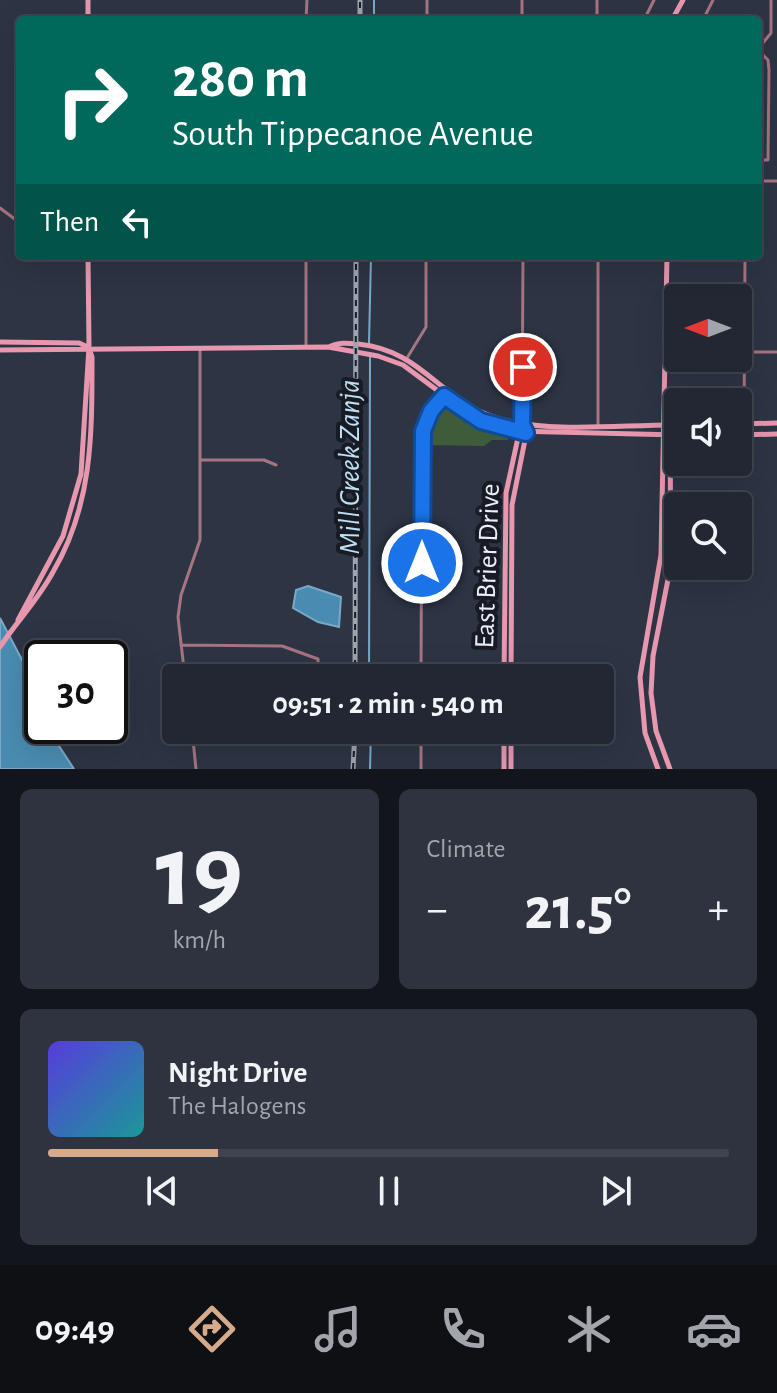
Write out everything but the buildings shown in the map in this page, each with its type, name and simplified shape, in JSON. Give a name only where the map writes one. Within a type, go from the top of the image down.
[{"type":"main road","points":[[18,620],[26,614],[58,564],[81,507],[91,459],[92,357],[89,347],[88,260]]},
{"type":"main road","points":[[667,260],[667,284]]},
{"type":"main road","points":[[0,342],[79,343],[89,347]]},
{"type":"main road","points":[[328,347],[335,343],[376,347],[405,362],[478,410],[522,425],[664,424]]},
{"type":"main road","points":[[0,647],[51,561],[69,522],[81,474],[85,357],[89,347]]},
{"type":"main road","points":[[0,350],[328,347],[405,362],[444,396],[481,421],[523,433],[662,434]]},
{"type":"main road","points":[[444,396],[448,390]]},
{"type":"main road","points":[[752,424],[777,423]]},
{"type":"main road","name":"East Brier Drive","points":[[511,664],[512,505],[522,425]]},
{"type":"main road","points":[[658,769],[642,718],[640,677],[660,562],[664,429]]},
{"type":"main road","name":"East Brier Drive","points":[[504,664],[506,493],[523,433]]},
{"type":"main road","points":[[752,434],[777,434]]},
{"type":"main road","points":[[670,769],[656,731],[651,679],[671,564],[673,476]]},
{"type":"main road","points":[[51,561],[58,564]]},
{"type":"main road","points":[[504,744],[504,769]]},
{"type":"main road","points":[[511,744],[511,769]]},
{"type":"street","points":[[762,45],[771,33],[771,0]]},
{"type":"street","points":[[762,55],[769,64],[768,160],[762,160]]},
{"type":"street","points":[[306,260],[306,347]]},
{"type":"street","points":[[405,362],[426,327],[426,260]]},
{"type":"street","points":[[522,425],[523,260]]},
{"type":"street","points":[[598,260],[598,425]]},
{"type":"street","points":[[745,260],[745,284]]},
{"type":"street","points":[[183,664],[179,605],[200,540],[200,347]]},
{"type":"street","points":[[752,352],[777,352]]},
{"type":"street","points":[[421,664],[422,443],[426,420],[444,396]]},
{"type":"street","points":[[200,460],[264,460],[276,465]]},
{"type":"street","points":[[181,645],[287,646],[318,659],[318,664]]},
{"type":"street","points":[[193,744],[196,769]]},
{"type":"street","points":[[421,744],[421,769]]},
{"type":"green space","points":[[444,407],[476,427],[507,436],[508,440],[492,440],[484,446],[429,445],[434,419]]},
{"type":"water","points":[[308,586],[341,597],[339,627],[318,622],[293,608],[296,590]]},
{"type":"water","points":[[0,618],[24,664],[24,744],[58,744],[74,769],[0,769]]},
{"type":"waterway","name":"Mill Creek Zanja","points":[[374,0],[374,16]]},
{"type":"waterway","name":"Mill Creek Zanja","points":[[369,343],[371,260]]},
{"type":"waterway","name":"Mill Creek Zanja","points":[[369,664],[370,357]]},
{"type":"waterway","name":"Mill Creek Zanja","points":[[370,769],[371,744]]},
{"type":"railway","points":[[360,0],[360,16]]},
{"type":"railway","points":[[355,664],[356,260]]},
{"type":"railway","points":[[353,769],[354,744]]},
{"type":"route","points":[[422,563],[422,443],[426,420],[444,396],[481,421],[526,433],[522,425],[523,367]]}]
